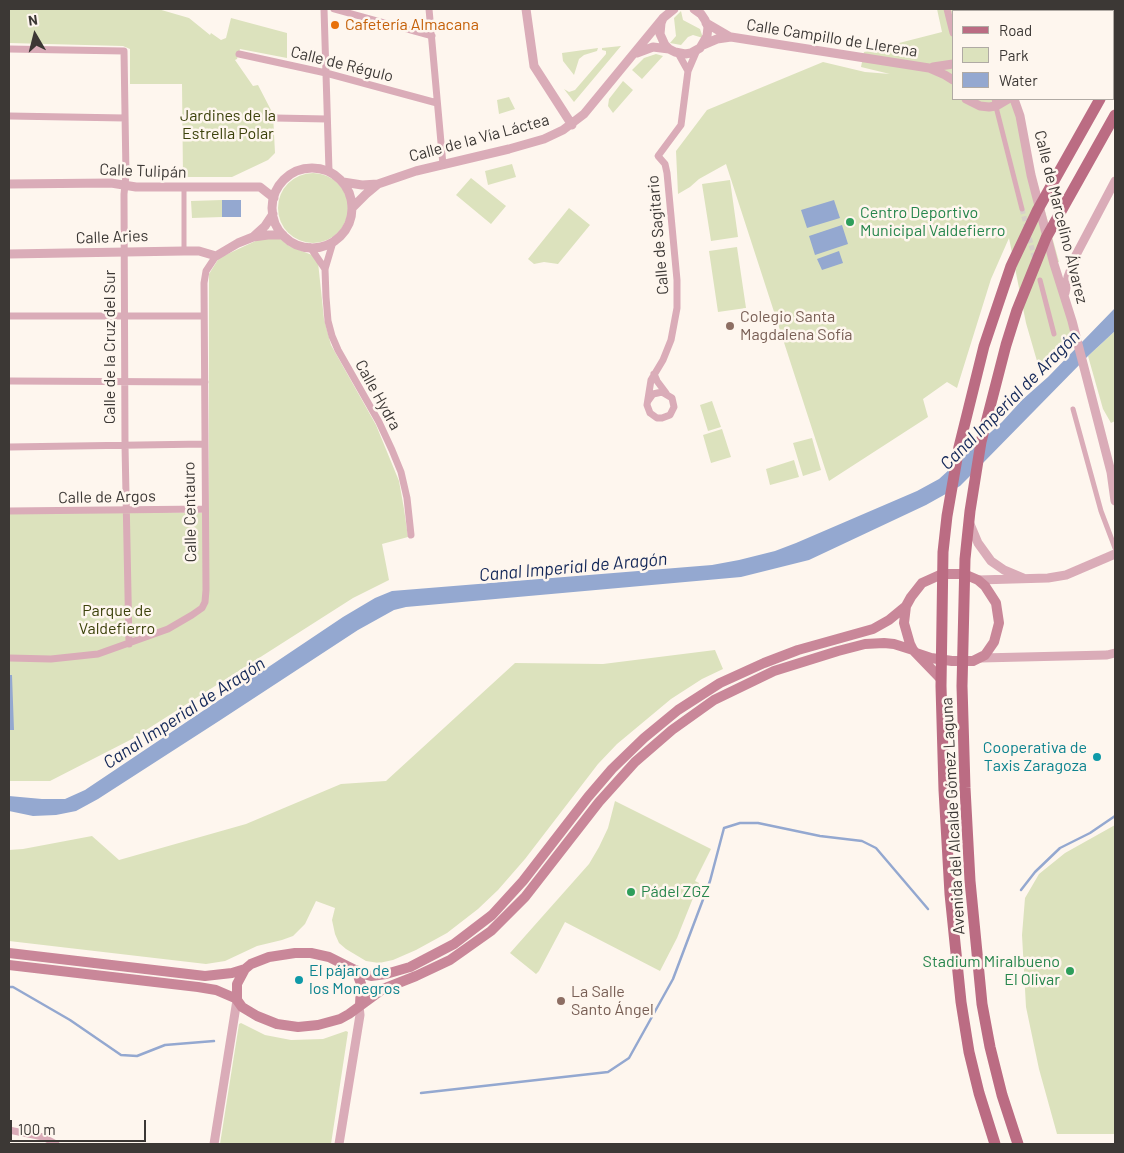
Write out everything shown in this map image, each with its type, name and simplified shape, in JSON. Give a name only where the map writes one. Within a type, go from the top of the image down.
[{"type":"main road","name":"Avenida del Alcalde Gómez Laguna","points":[[995,1144],[979,1093],[969,1052],[961,1002],[950,894],[941,678],[942,574],[947,516],[967,409],[984,346],[1011,266],[1056,175],[1099,100]]},
{"type":"main road","name":"Avenida del Alcalde Gómez Laguna","points":[[1018,1144],[990,1047],[982,1004],[970,881],[965,788],[962,661],[964,574],[969,516],[982,442],[1017,310],[1046,238],[1115,115]]},
{"type":"main road","points":[[9,965],[216,990],[237,1000],[247,1010],[263,1019],[277,1024],[298,1026],[328,1023],[349,1014],[383,989],[450,960],[491,931],[525,897],[600,802],[635,762],[672,730],[714,700],[774,671],[865,644],[894,644],[941,660],[973,661],[981,658],[994,642],[999,623],[998,610],[993,597],[978,580],[964,574],[942,574],[922,583],[906,606],[889,620],[873,629],[798,650],[764,663],[696,698],[660,724],[623,758],[588,797],[523,881],[501,906],[472,931],[436,955],[399,971],[376,976],[356,970],[328,957],[303,953],[287,953],[269,957],[251,964],[245,969],[237,984],[237,1000]]},
{"type":"main road","name":"Avenida del Alcalde Gómez Laguna","points":[[906,606],[904,623],[907,637],[915,651],[941,678]]},
{"type":"main road","points":[[9,953],[205,976],[232,973],[245,969]]},
{"type":"main road","points":[[356,970],[361,984],[360,1006]]},
{"type":"street","points":[[324,9],[329,171]]},
{"type":"street","points":[[334,9],[432,36]]},
{"type":"street","points":[[429,9],[442,165]]},
{"type":"street","points":[[526,9],[534,66],[572,125]]},
{"type":"street","points":[[946,9],[952,30]]},
{"type":"street","points":[[697,10],[706,23],[708,32],[700,47]]},
{"type":"street","points":[[669,49],[660,34],[660,28],[670,12]]},
{"type":"street","name":"Calle de la Vía Láctea","points":[[343,182],[362,185],[378,184],[442,165],[509,149],[544,138],[572,125],[584,114],[670,12]]},
{"type":"street","name":"Calle Campillo de Llerena","points":[[706,23],[730,37]]},
{"type":"street","name":"Calle Campillo de Llerena","points":[[678,53],[684,54],[717,39],[730,37],[929,68],[945,74],[952,79]]},
{"type":"street","name":"Calle de Sagitario","points":[[648,401],[654,374],[663,360],[671,340],[678,294],[667,173],[665,164],[658,156],[681,125],[688,71],[700,47]]},
{"type":"street","points":[[634,54],[648,48],[669,49],[678,53],[688,71]]},
{"type":"street","name":"Calle de la Cruz del Sur","points":[[9,50],[124,51],[124,445],[129,644]]},
{"type":"street","name":"Calle de Régulo","points":[[240,54],[326,73],[437,103]]},
{"type":"street","name":"Calle Campillo de Llerena","points":[[929,68],[952,64]]},
{"type":"street","points":[[968,100],[980,106],[1000,102],[1022,209]]},
{"type":"street","name":"Calle de Marcelino Álvarez","points":[[1014,100],[1020,116],[1031,175],[1054,264],[1072,321],[1111,472],[1115,501]]},
{"type":"street","name":"Calle de Marcelino Álvarez","points":[[1000,102],[1020,116]]},
{"type":"street","points":[[9,116],[124,118]]},
{"type":"street","points":[[275,118],[327,119]]},
{"type":"street","points":[[314,168],[329,171],[343,182],[350,194],[352,208],[349,224],[345,231],[333,242],[318,247],[310,247],[296,244],[283,235],[276,225],[273,214],[274,198],[281,183],[292,173],[314,168]]},
{"type":"street","points":[[1064,296],[1076,255],[1115,181]]},
{"type":"street","name":"Calle Tulipán","points":[[9,184],[111,183],[136,187],[260,187],[274,198]]},
{"type":"street","name":"Calle de la Vía Láctea","points":[[352,208],[378,184]]},
{"type":"street","points":[[184,188],[184,251]]},
{"type":"street","points":[[253,237],[265,226],[273,214]]},
{"type":"street","points":[[216,256],[238,243],[253,237],[268,234],[283,235]]},
{"type":"street","name":"Calle Hydra","points":[[333,242],[325,268],[326,305],[332,336],[379,422],[401,472],[407,498],[411,535]]},
{"type":"street","points":[[310,247],[325,268]]},
{"type":"street","name":"Calle Aries","points":[[9,254],[199,251],[216,256]]},
{"type":"street","name":"Calle Centauro","points":[[9,658],[51,659],[87,656],[129,644],[168,629],[202,608],[206,590],[205,276],[210,263],[216,256]]},
{"type":"street","points":[[1040,280],[1054,334]]},
{"type":"street","points":[[9,316],[204,316]]},
{"type":"street","points":[[654,374],[659,384],[672,398],[674,407],[670,415],[657,418],[650,414],[647,405],[648,401],[657,392],[666,393]]},
{"type":"street","points":[[9,381],[205,382]]},
{"type":"street","points":[[1073,409],[1101,511],[1115,548]]},
{"type":"street","points":[[9,447],[205,444]]},
{"type":"street","name":"Calle de Marcelino Álvarez","points":[[1111,472],[1115,480]]},
{"type":"street","name":"Calle de Argos","points":[[9,511],[205,509]]},
{"type":"street","points":[[969,516],[978,542],[991,561],[1004,570],[1023,578]]},
{"type":"street","points":[[978,580],[1048,578],[1066,574],[1115,554]]},
{"type":"street","points":[[981,658],[1107,655],[1115,653]]},
{"type":"street","points":[[214,1144],[237,1000]]},
{"type":"street","points":[[339,1144],[360,1006]]},
{"type":"street","points":[[9,1130],[43,1136],[56,1144]]},
{"type":"green space","name":"Jardines de la Estrella Polar","points":[[9,9],[158,9],[189,18],[210,35],[211,33],[221,40],[226,38],[231,18],[287,33],[287,58],[240,49],[235,60],[253,86],[258,85],[273,114],[275,153],[268,160],[232,177],[183,177],[182,84],[130,84],[130,49],[123,46],[9,43]]},
{"type":"green space","name":"Centro Deportivo Municipal Valdefierro","points":[[937,9],[1000,9],[952,10],[952,100],[1014,100],[1059,262],[1054,264],[1075,331],[1039,368],[1026,323],[1009,238],[991,279],[957,388],[947,382],[923,399],[928,417],[829,481],[726,164],[699,179],[678,194],[676,151],[707,110],[823,62],[865,72],[890,74],[861,67],[864,52],[942,32]]},
{"type":"green space","points":[[681,11],[683,20],[700,29],[703,38],[693,35],[688,37],[681,45],[670,43],[676,36],[674,18]]},
{"type":"green space","points":[[621,46],[574,102],[564,89],[569,92],[575,90],[606,54],[606,51],[602,50],[602,48]]},
{"type":"green space","points":[[598,48],[597,51],[584,55],[579,59],[574,75],[563,61],[562,53]]},
{"type":"green space","points":[[656,54],[663,56],[642,79],[632,70],[644,58]]},
{"type":"green space","points":[[623,81],[633,90],[613,113],[608,106],[609,99]]},
{"type":"green space","points":[[509,97],[515,109],[499,114],[497,100]]},
{"type":"green space","points":[[512,164],[516,177],[488,185],[485,171]]},
{"type":"green space","points":[[313,173],[326,176],[338,183],[345,195],[348,208],[345,221],[338,233],[326,240],[313,243],[300,240],[288,233],[281,221],[278,208],[281,195],[288,183],[300,176]]},
{"type":"green space","points":[[471,178],[506,206],[491,224],[456,195]]},
{"type":"green space","points":[[730,180],[738,237],[711,241],[702,184]]},
{"type":"green space","points":[[222,200],[222,217],[192,218],[191,201]]},
{"type":"green space","points":[[569,208],[590,225],[558,264],[544,262],[534,264],[528,259]]},
{"type":"green space","name":"Parque de Valdefierro","points":[[262,238],[279,238],[289,246],[312,255],[318,262],[324,319],[331,345],[376,425],[399,481],[408,537],[382,544],[389,580],[353,598],[132,739],[50,781],[9,781],[9,510],[209,513],[209,274],[219,258]]},
{"type":"green space","points":[[737,247],[746,308],[718,312],[709,251]]},
{"type":"green space","points":[[1115,331],[1115,421],[1111,423],[1103,409],[1088,356]]},
{"type":"green space","points":[[712,401],[721,427],[708,431],[700,405]]},
{"type":"green space","points":[[722,429],[731,457],[711,463],[703,435]]},
{"type":"green space","points":[[812,438],[821,470],[803,476],[793,443]]},
{"type":"green space","points":[[794,460],[799,477],[770,485],[766,469]]},
{"type":"green space","points":[[715,650],[723,669],[702,679],[671,699],[617,744],[598,764],[525,859],[498,890],[478,909],[447,933],[393,960],[379,963],[366,961],[346,949],[339,943],[335,934],[332,920],[335,908],[316,901],[305,924],[293,936],[257,946],[225,961],[206,964],[9,941],[9,850],[92,836],[119,860],[246,824],[341,784],[386,781],[515,663],[603,664]]},
{"type":"green space","name":"Pádel ZGZ","points":[[615,801],[711,849],[695,881],[699,883],[677,938],[660,971],[565,922],[536,974],[510,953],[589,864],[608,828]]},
{"type":"green space","name":"Stadium Miralbueno El Olivar","points":[[1115,825],[1115,1134],[1057,1134],[1039,1069],[1026,1007],[1022,935],[1025,898],[1039,874],[1065,853]]},
{"type":"green space","points":[[241,1023],[265,1035],[291,1040],[323,1039],[346,1031],[348,1032],[331,1144],[220,1144],[239,1024]]},
{"type":"water","points":[[222,200],[241,200],[241,217],[222,217]]},
{"type":"water","points":[[834,200],[840,218],[807,228],[801,210]]},
{"type":"water","points":[[842,225],[848,244],[815,255],[809,236]]},
{"type":"water","points":[[839,251],[843,263],[822,270],[817,259]]},
{"type":"water","name":"Canal Imperial de Aragón","points":[[1115,308],[1115,331],[960,486],[926,505],[809,560],[741,577],[406,607],[394,610],[358,630],[98,799],[76,811],[56,815],[33,816],[9,811],[9,796],[65,799],[85,790],[343,617],[375,598],[392,591],[712,565],[739,560],[775,551],[796,543],[917,491],[939,479],[1002,422]]},
{"type":"water","points":[[9,675],[12,675],[14,730],[9,730]]},
{"type":"waterway","points":[[1021,890],[1035,872],[1060,848],[1090,833],[1115,816]]},
{"type":"waterway","points":[[421,1093],[608,1072],[629,1058],[673,979],[710,881],[724,828],[740,823],[758,823],[820,836],[862,841],[876,848],[928,909]]},
{"type":"waterway","points":[[9,987],[13,987],[70,1020],[121,1055],[137,1056],[165,1045],[214,1041]]},
{"type":"tunnel","points":[[1022,209],[1035,260]]},
{"type":"place","name":"Cafetería Almacana","points":[[335,25]]},
{"type":"place","name":"Centro Deportivo Municipal Valdefierro","points":[[850,222]]},
{"type":"place","name":"Colegio Santa Magdalena Sofía","points":[[730,326]]},
{"type":"place","name":"Cooperativa de Taxis Zaragoza","points":[[1097,757]]},
{"type":"place","name":"Pádel ZGZ","points":[[631,892]]},
{"type":"place","name":"Stadium Miralbueno El Olivar","points":[[1070,971]]},
{"type":"place","name":"El pájaro de los Monegros","points":[[299,980]]},
{"type":"place","name":"La Salle Santo Ángel","points":[[561,1001]]}]
